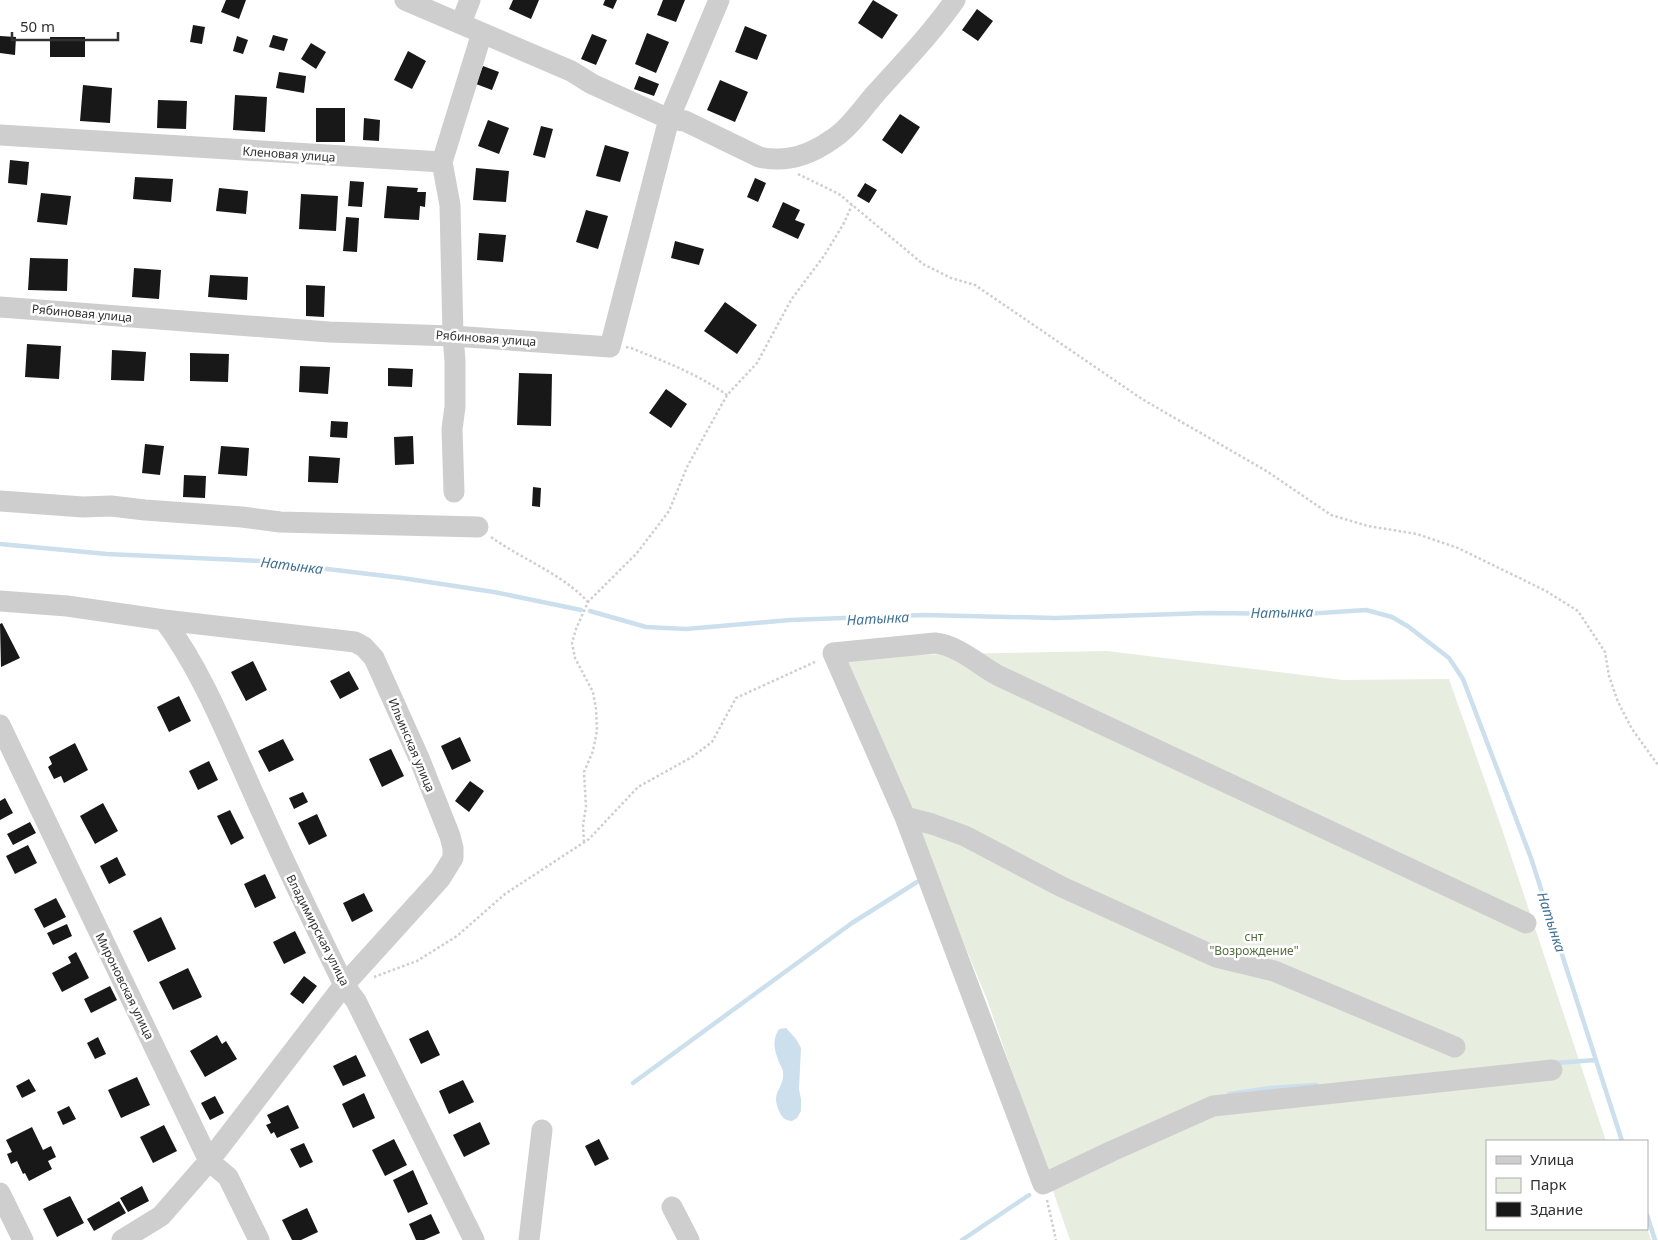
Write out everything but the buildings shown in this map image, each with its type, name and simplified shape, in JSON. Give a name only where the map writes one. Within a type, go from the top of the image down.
[{"type":"street","points":[[405,0],[571,71],[592,84],[670,119],[685,121],[759,157],[771,160],[806,154],[833,140],[908,58],[955,0]]},
{"type":"street","points":[[461,23],[470,0]]},
{"type":"street","points":[[610,347],[670,119],[719,0]]},
{"type":"street","points":[[454,492],[452,429],[455,388],[450,205],[442,162],[482,32]]},
{"type":"street","name":"Кленовая улица","points":[[0,135],[442,162]]},
{"type":"street","name":"Рябиновая улица","points":[[0,307],[329,332],[453,336],[610,347]]},
{"type":"street","points":[[0,501],[83,507],[110,506],[242,516],[280,522],[478,527]]},
{"type":"street","points":[[0,602],[67,606],[164,620]]},
{"type":"street","name":"Ильинская улица","points":[[164,620],[355,642],[364,647],[374,658],[419,758],[450,836],[453,858],[440,879],[344,986]]},
{"type":"street","name":"Владимирская улица","points":[[164,620],[179,640],[206,688],[278,849],[344,986],[356,1001],[474,1240]]},
{"type":"street","points":[[1526,923],[998,675],[960,651],[944,644],[935,643],[833,653],[906,817],[1044,1184],[1112,1151],[1214,1106],[1552,1070]]},
{"type":"street","name":"Мироновская улица","points":[[0,725],[209,1161],[228,1177],[259,1240]]},
{"type":"street","points":[[906,817],[965,836],[1062,887],[1216,957],[1274,971],[1455,1047]]},
{"type":"street","points":[[122,1240],[161,1216],[209,1161],[344,986]]},
{"type":"street","points":[[529,1240],[542,1130]]},
{"type":"street","points":[[0,1193],[23,1240]]},
{"type":"street","points":[[672,1207],[689,1240]]},
{"type":"path","points":[[783,159],[793,172],[838,194],[923,264],[951,278],[975,285],[1142,400],[1268,472],[1331,515],[1368,526],[1417,534],[1458,548],[1546,591],[1578,611],[1605,652],[1609,676],[1618,702],[1632,729],[1658,765]]},
{"type":"path","points":[[584,842],[583,825],[586,806],[584,772],[593,751],[597,731],[593,692],[575,658],[572,643],[576,629],[588,602],[637,553],[669,511],[687,467],[727,395],[756,363],[791,300],[824,256],[844,223],[852,205]]},
{"type":"path","points":[[610,347],[631,348],[689,371],[727,395]]},
{"type":"path","points":[[478,527],[501,544],[559,577],[579,592],[588,602]]},
{"type":"path","points":[[370,978],[417,961],[457,936],[506,894],[589,840],[638,787],[692,757],[712,742],[736,698],[833,653]]},
{"type":"path","points":[[1044,1184],[1056,1240]]},
{"type":"green space","name":"снт \"Возрождение\"","points":[[1107,651],[1343,680],[1449,679],[1502,829],[1606,1140],[1486,1140],[1486,1230],[1648,1230],[1651,1240],[1070,1240],[988,1002],[846,656]]},
{"type":"water","points":[[786,1028],[801,1048],[799,1089],[801,1111],[797,1118],[792,1121],[782,1116],[776,1100],[783,1078],[783,1070],[774,1045],[779,1029]]},
{"type":"waterway","name":"Натынка","points":[[0,544],[107,554],[261,561],[402,578],[494,592],[581,610]]},
{"type":"waterway","name":"Натынка","points":[[590,611],[646,627],[686,629],[790,620],[924,615],[1056,618],[1206,613],[1305,614],[1366,610],[1392,617],[1409,627],[1449,658],[1463,679],[1531,858],[1622,1140]]},
{"type":"waterway","points":[[633,1083],[852,923],[917,882]]},
{"type":"waterway","points":[[1555,1063],[1596,1060]]},
{"type":"waterway","points":[[1229,1094],[1271,1088],[1316,1085]]},
{"type":"waterway","points":[[962,1240],[1029,1195]]},
{"type":"waterway","name":"Натынка","points":[[1648,1218],[1655,1240]]}]
